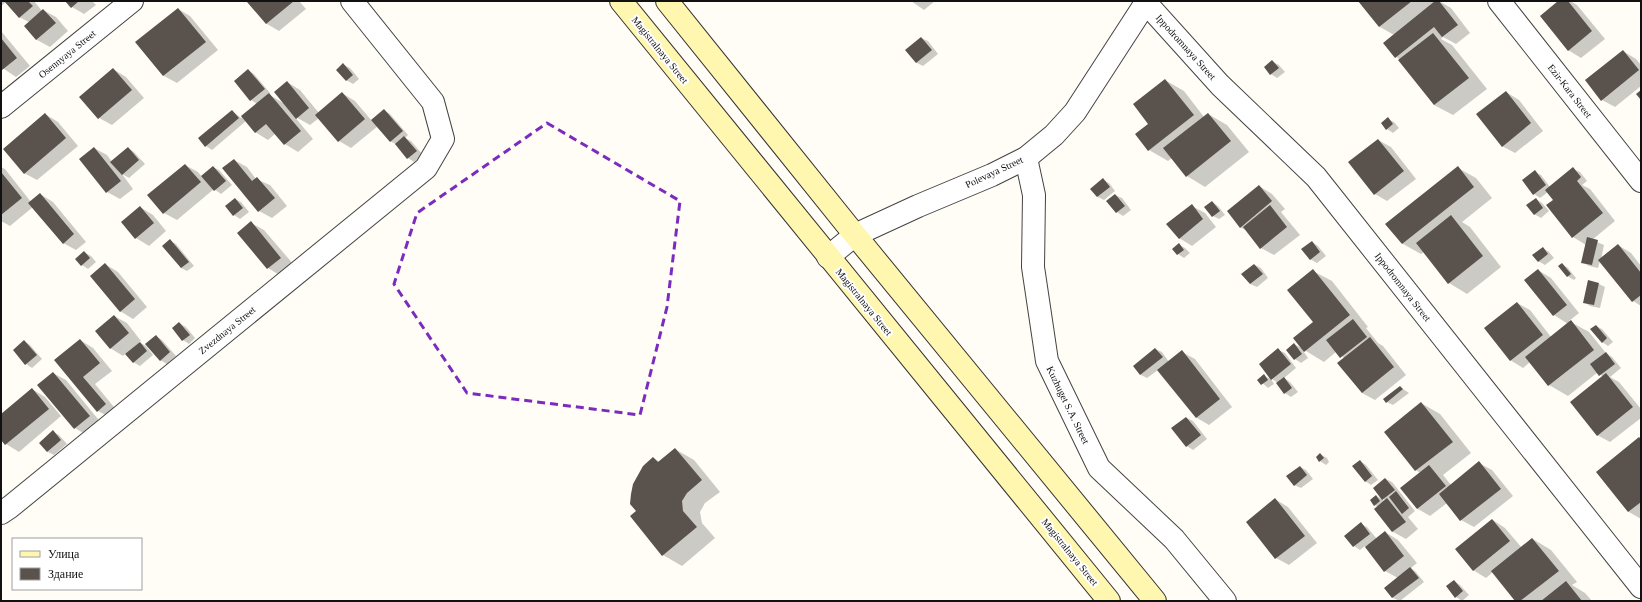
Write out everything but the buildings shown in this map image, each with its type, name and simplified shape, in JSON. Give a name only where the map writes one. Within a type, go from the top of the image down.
[{"type":"main road","name":"Magistralnaya Street","points":[[621,1],[1109,601]]},
{"type":"main road","points":[[667,1],[1155,601]]},
{"type":"street","name":"Osennyaya Street","points":[[1,107],[132,1]]},
{"type":"street","name":"Zvezdnaya Street","points":[[1,513],[426,168],[443,139],[433,102],[352,1]]},
{"type":"street","name":"Ezir-Kara Street","points":[[1499,1],[1641,181]]},
{"type":"street","name":"Polevaya Street","points":[[828,257],[856,235],[918,206],[992,175],[1026,158],[1054,135],[1075,112],[1147,2]]},
{"type":"street","name":"Ippodromnaya Street","points":[[1147,2],[1220,85],[1316,177],[1641,587]]},
{"type":"street","name":"Kuzhuget S.A. Street","points":[[1026,158],[1034,195],[1034,267],[1047,361],[1099,468],[1174,540],[1225,601]]},
{"type":"highlighted area","points":[[547,123],[680,201],[667,307],[640,415],[467,393],[394,284],[417,213]]}]
